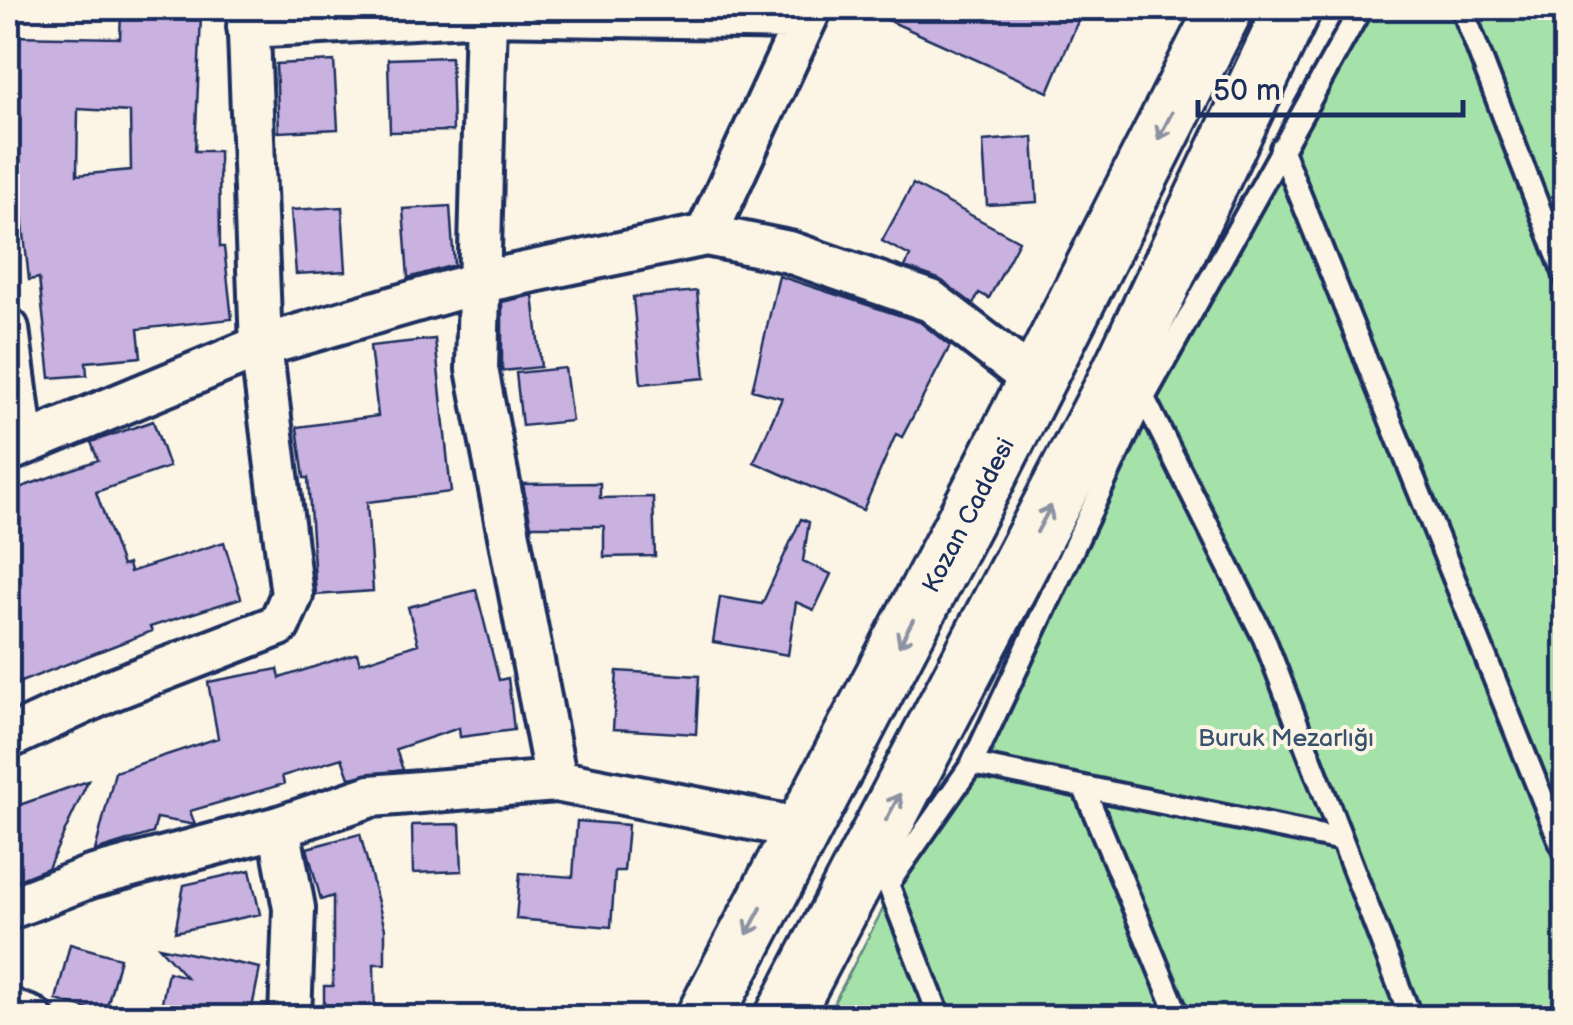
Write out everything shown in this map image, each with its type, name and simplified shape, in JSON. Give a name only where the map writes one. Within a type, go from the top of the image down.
[{"type":"highway","name":"Kozan Caddesi","points":[[704,1018],[1036,382],[1225,8]]},
{"type":"highway","points":[[783,1018],[1114,384],[1293,8]]},
{"type":"street","points":[[8,738],[111,690],[279,625],[292,596],[261,346],[248,17],[808,13],[706,236]]},
{"type":"street","points":[[486,14],[489,49],[477,283],[477,369],[556,780]]},
{"type":"street","points":[[8,329],[15,448],[261,346],[477,283],[706,236],[789,252],[931,301],[1036,382]]},
{"type":"street","points":[[8,909],[90,877],[279,827],[371,796],[556,780],[802,829]]},
{"type":"street","points":[[279,827],[294,908],[290,1018]]},
{"type":"street","points":[[8,1009],[32,1018]]},
{"type":"lane","points":[[940,1018],[888,884],[972,764],[1144,398],[1360,8]]},
{"type":"lane","points":[[1462,8],[1566,278]]},
{"type":"lane","points":[[1281,148],[1566,857]]},
{"type":"lane","points":[[1144,398],[1264,638],[1411,1018]]},
{"type":"lane","points":[[972,764],[1342,840]]},
{"type":"lane","points":[[1084,788],[1178,1018]]},
{"type":"green space","name":"Buruk Mezarlığı","points":[[1353,8],[1565,8],[1565,1017],[826,1018]]},
{"type":"building","points":[[861,8],[1046,8],[1078,21],[1048,92]]},
{"type":"building","points":[[121,13],[201,16],[195,151],[219,151],[220,247],[224,247],[232,319],[138,329],[141,357],[86,362],[87,375],[50,378],[39,278],[29,280],[14,141],[9,141],[11,36],[120,38]],"holes":[[[78,109],[130,112],[131,170],[77,175]]]},
{"type":"building","points":[[451,57],[453,131],[390,132],[388,59]]},
{"type":"building","points":[[334,61],[338,129],[279,132],[276,64]]},
{"type":"building","points":[[1033,137],[1037,202],[987,205],[983,141]]},
{"type":"building","points":[[913,184],[1019,241],[989,298],[979,293],[973,304],[939,279],[905,267],[910,256],[882,241]]},
{"type":"building","points":[[450,206],[454,265],[408,278],[403,209]]},
{"type":"building","points":[[342,207],[346,271],[296,274],[291,210]]},
{"type":"building","points":[[779,276],[920,322],[950,346],[902,437],[896,434],[863,510],[754,462],[782,398],[752,390]]},
{"type":"building","points":[[697,291],[705,378],[641,384],[633,297]]},
{"type":"building","points":[[533,295],[541,367],[502,371],[502,302]]},
{"type":"building","points":[[435,339],[451,492],[367,502],[373,591],[316,595],[308,478],[304,478],[297,427],[378,416],[370,346]]},
{"type":"building","points":[[565,368],[572,421],[522,426],[516,373]]},
{"type":"building","points":[[153,421],[169,467],[96,492],[122,566],[128,564],[130,572],[224,542],[241,598],[150,627],[152,631],[8,687],[8,492],[98,460],[91,442]]},
{"type":"building","points":[[600,483],[600,498],[653,497],[655,556],[604,557],[604,526],[531,526],[523,484]]},
{"type":"building","points":[[801,519],[809,522],[803,561],[831,574],[814,610],[796,602],[788,655],[713,642],[720,597],[762,604]]},
{"type":"building","points":[[476,590],[499,680],[508,678],[514,730],[460,737],[459,728],[396,749],[403,770],[349,778],[342,758],[282,776],[284,784],[190,811],[195,825],[157,818],[153,833],[95,851],[115,772],[218,738],[208,682],[278,669],[280,678],[357,653],[360,663],[418,644],[408,607]]},
{"type":"building","points":[[617,671],[699,676],[696,734],[613,729]]},
{"type":"building","points":[[88,781],[48,868],[8,884],[8,809]]},
{"type":"building","points":[[577,821],[628,825],[624,871],[615,871],[611,927],[516,919],[520,873],[573,877]]},
{"type":"building","points":[[460,824],[462,871],[413,873],[412,825]]},
{"type":"building","points":[[360,834],[385,929],[385,964],[374,964],[375,1018],[324,1018],[324,986],[333,986],[333,896],[321,900],[307,848]]},
{"type":"building","points":[[250,870],[260,914],[175,932],[184,885]]},
{"type":"building","points":[[70,944],[120,958],[105,1014],[56,1000]]},
{"type":"building","points":[[159,947],[260,968],[250,1018],[159,1018],[168,972],[186,977]]}]
